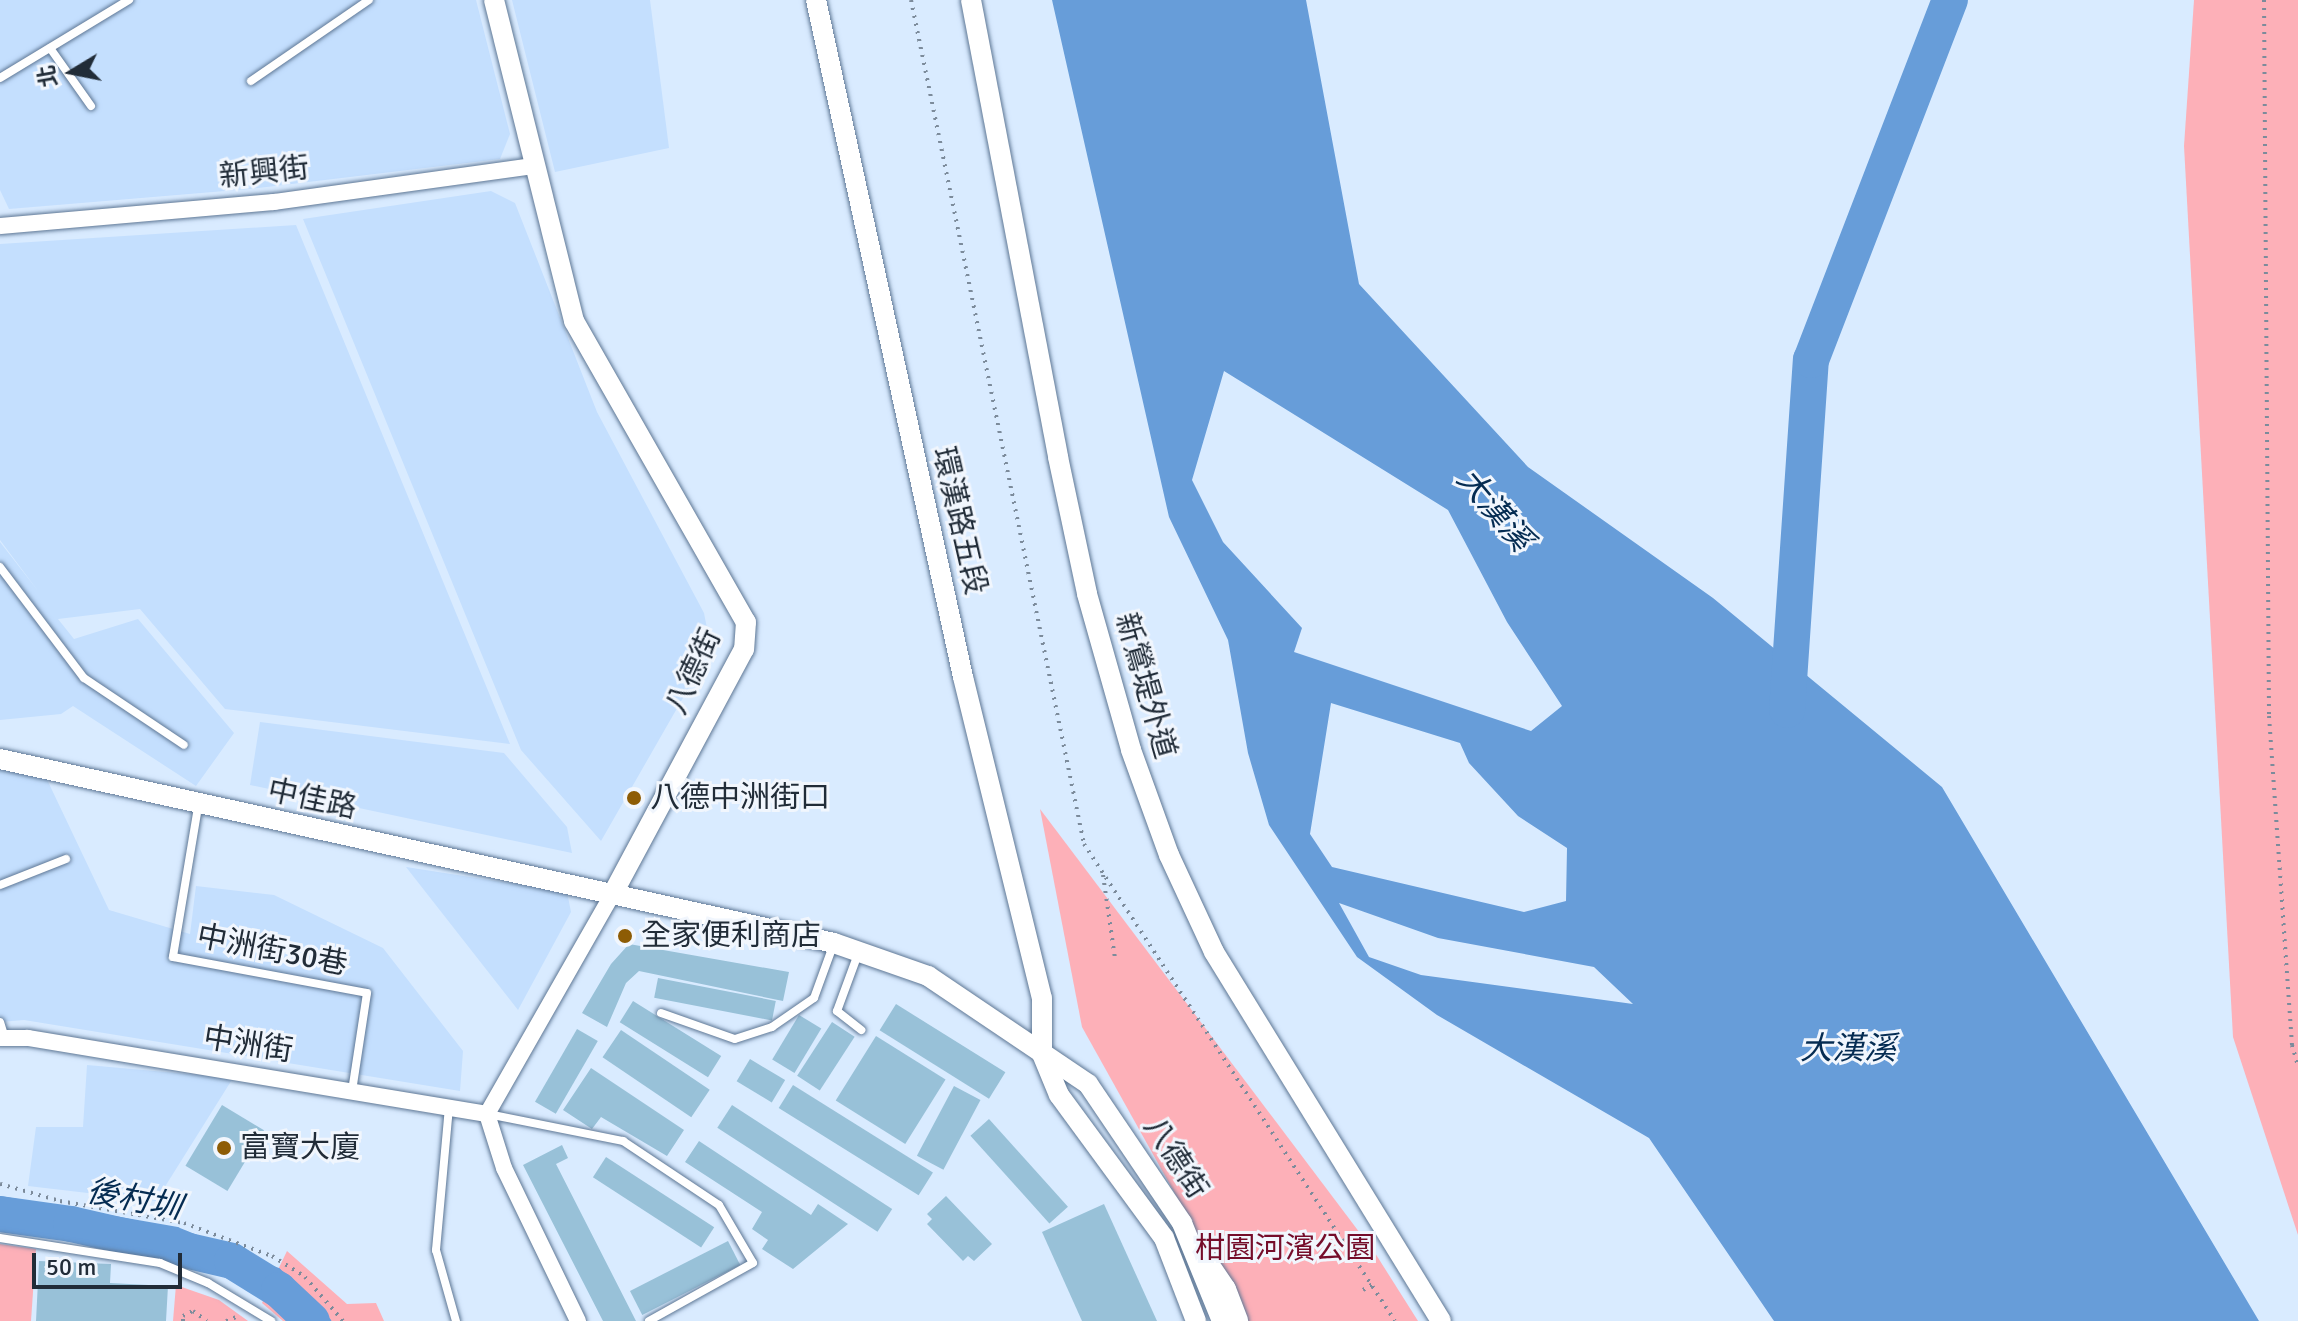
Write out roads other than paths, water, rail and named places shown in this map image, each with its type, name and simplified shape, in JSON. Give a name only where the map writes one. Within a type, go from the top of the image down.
[{"type":"street","name":"八德街","points":[[494,0],[574,321],[746,622],[744,649],[613,893],[834,943],[928,976],[1088,1084],[1182,1223],[1222,1321]]},
{"type":"street","name":"環漢路五段","points":[[816,0],[960,661],[1042,998],[1042,1054]]},
{"type":"street","name":"新鶯堤外道","points":[[971,0],[1087,594],[1131,750],[1169,855],[1214,952],[1441,1321]]},
{"type":"street","name":"新興街","points":[[2,222],[274,202],[533,166]]},
{"type":"street","name":"中佳路","points":[[0,759],[198,807],[613,893]]},
{"type":"street","points":[[578,1321],[504,1168],[487,1114],[613,893]]},
{"type":"street","name":"中洲街","points":[[2,1033],[487,1114]]},
{"type":"street","name":"八德街","points":[[1042,1054],[1059,1095],[1164,1238],[1196,1321]]},
{"type":"street","points":[[1182,1223],[1226,1289],[1238,1321]]},
{"type":"lane","points":[[0,78],[129,0]]},
{"type":"lane","points":[[251,81],[369,0]]},
{"type":"lane","points":[[50,48],[91,106]]},
{"type":"lane","points":[[0,567],[84,678],[184,745]]},
{"type":"lane","name":"中洲街30巷","points":[[198,807],[173,957],[367,993],[352,1091]]},
{"type":"lane","points":[[0,885],[66,859]]},
{"type":"lane","points":[[661,1013],[735,1039],[772,1027],[814,998],[834,943]]},
{"type":"lane","points":[[859,951],[837,1011],[861,1030]]},
{"type":"lane","points":[[449,1107],[436,1250],[456,1321]]},
{"type":"lane","points":[[487,1114],[623,1141],[719,1205],[753,1263],[649,1321]]},
{"type":"lane","points":[[0,1238],[160,1263],[208,1283],[271,1321]]},
{"type":"water","name":"大漢溪","points":[[1052,0],[1306,0],[1359,284],[1528,467],[1713,598],[1942,787],[2259,1321],[1774,1321],[1649,1138],[1437,1015],[1357,957],[1269,825],[1248,753],[1228,640],[1169,517]],"holes":[[[1224,371],[1448,510],[1507,622],[1562,706],[1531,731],[1294,652],[1302,628],[1223,542],[1192,480]],[[1331,703],[1460,743],[1469,763],[1518,816],[1567,848],[1566,901],[1524,912],[1332,867],[1310,834]],[[1339,903],[1438,938],[1594,967],[1633,1004],[1421,975],[1369,957]]]},
{"type":"waterway","points":[[1787,710],[1811,360],[1950,0]]},
{"type":"waterway","name":"後村圳","points":[[0,1199],[177,1230],[278,1271],[328,1321]]},
{"type":"waterway","points":[[0,1214],[71,1224],[232,1261],[279,1290],[312,1321]]},
{"type":"place","name":"八德中洲街口","points":[[634,798]]},
{"type":"place","name":"全家便利商店","points":[[625,936]]},
{"type":"place","name":"富寶大廈","points":[[224,1148]]},
{"type":"park label","name":"柑園河濱公園","points":[[1285,1249]]}]
